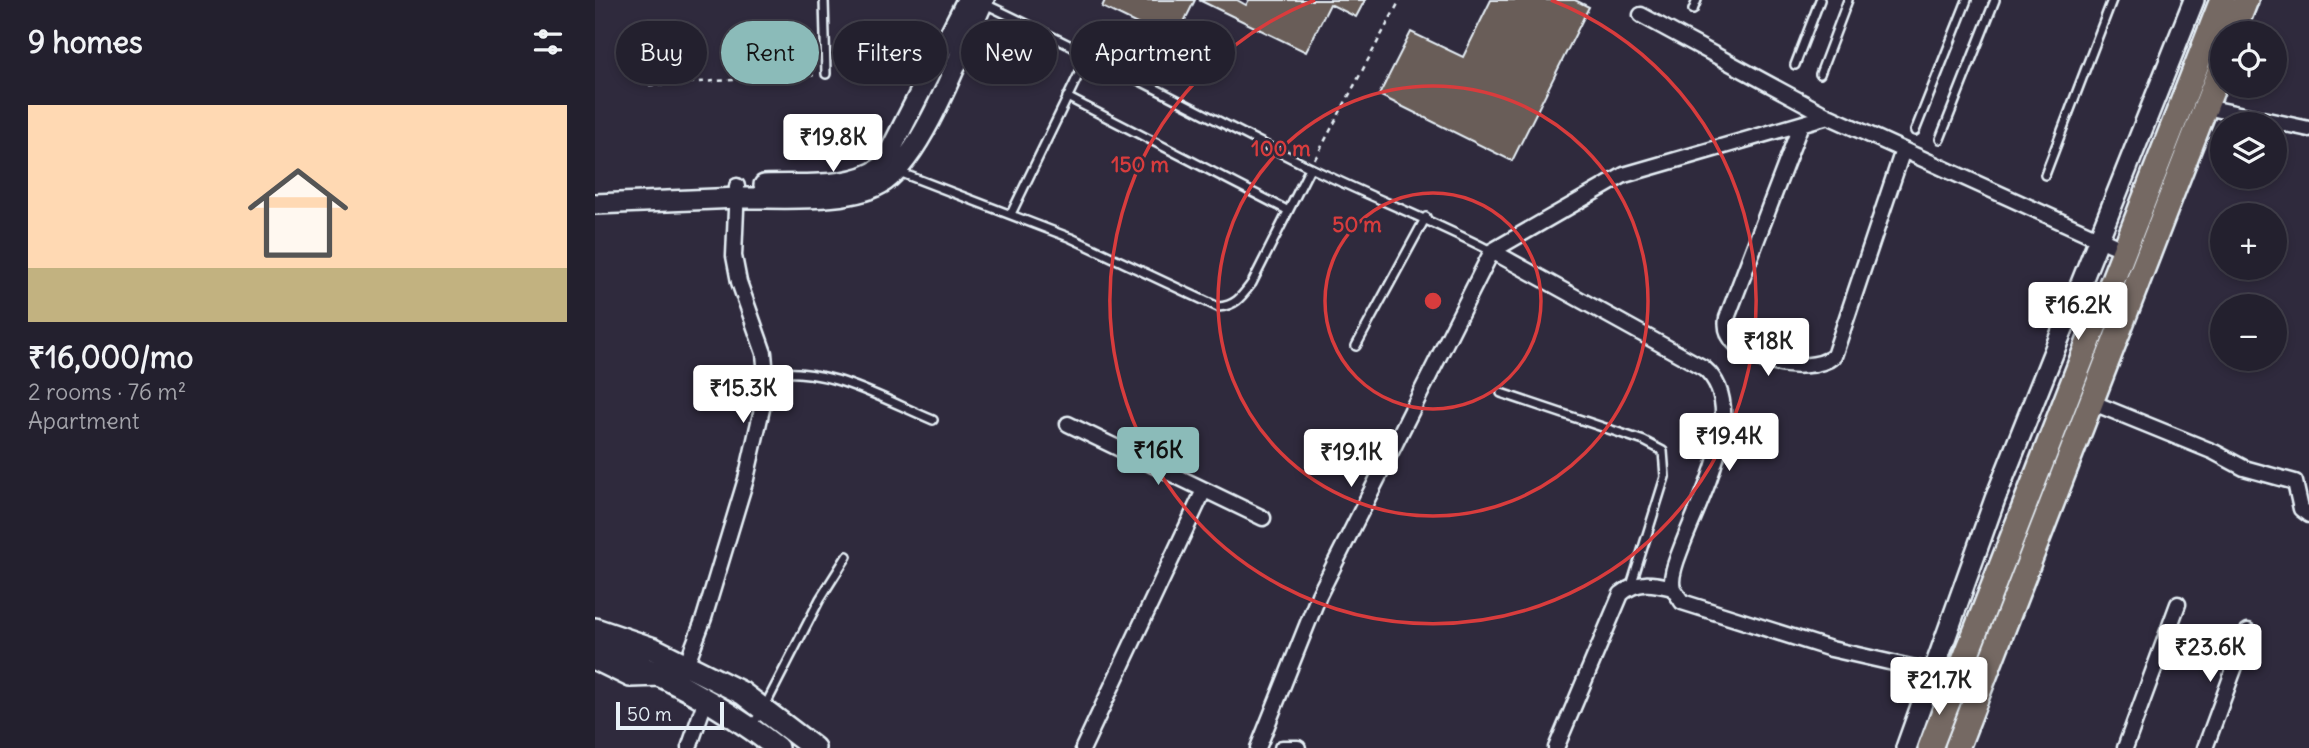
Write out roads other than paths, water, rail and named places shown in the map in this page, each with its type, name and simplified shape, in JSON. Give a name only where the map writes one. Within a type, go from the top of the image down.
[{"type":"main road","points":[[1957,748],[2091,402],[2194,105],[2222,0]]},
{"type":"main road","points":[[2238,21],[2246,0]]},
{"type":"main road","points":[[1930,748],[2124,250],[2194,105],[2210,81]]},
{"type":"main road","points":[[595,629],[670,667],[706,699],[777,748]]},
{"type":"main road","points":[[595,646],[670,667],[742,693],[814,748]]},
{"type":"street","points":[[1906,748],[1995,499],[2194,0]]},
{"type":"street","points":[[595,194],[854,193],[883,176],[908,156],[932,113],[978,1]]},
{"type":"street","points":[[1641,15],[1828,116],[2124,250]]},
{"type":"street","points":[[2194,105],[2309,128]]},
{"type":"street","points":[[1258,748],[1323,585],[1492,251],[1624,175],[1828,116]]},
{"type":"street","points":[[1801,124],[1725,330],[1730,341],[1741,352],[1764,359],[1815,366],[1834,356],[1903,150]]},
{"type":"street","points":[[595,204],[737,192]]},
{"type":"street","points":[[595,660],[630,677],[670,667],[704,618],[759,433],[767,387],[764,353],[739,282],[734,256],[737,192]]},
{"type":"street","points":[[1492,251],[1704,368],[1716,378],[1723,410],[1720,441],[1709,479],[1678,555],[1673,588],[1682,602],[1713,614],[1831,649],[1933,672],[1957,681]]},
{"type":"street","points":[[2091,402],[2214,452],[2244,468],[2295,482],[2301,509],[2309,515]]},
{"type":"street","points":[[1068,424],[1263,518]]},
{"type":"street","points":[[1083,748],[1203,490]]},
{"type":"street","points":[[1556,748],[1621,594],[1631,586],[1650,583],[1673,588]]},
{"type":"street","points":[[2125,748],[2178,604]]},
{"type":"street","points":[[2205,748],[2248,631]]},
{"type":"street","points":[[689,748],[706,699]]},
{"type":"street","points":[[1282,748],[1298,748]]},
{"type":"lane","points":[[824,0],[826,74]]},
{"type":"lane","points":[[1693,10],[1697,0]]},
{"type":"lane","points":[[1795,65],[1820,0]]},
{"type":"lane","points":[[1820,74],[1848,0]]},
{"type":"lane","points":[[1915,131],[1967,0]]},
{"type":"lane","points":[[1940,139],[1995,0]]},
{"type":"lane","points":[[2045,175],[2112,0]]},
{"type":"lane","points":[[978,1],[1071,45]]},
{"type":"lane","points":[[1011,214],[1074,84]]},
{"type":"lane","points":[[1149,84],[1310,168],[1426,217],[1492,251]]},
{"type":"lane","points":[[1067,97],[1287,210]]},
{"type":"lane","points":[[883,176],[1011,214],[1218,307],[1229,306],[1240,300],[1252,282],[1310,168]]},
{"type":"lane","points":[[1356,346],[1426,217]]},
{"type":"lane","points":[[766,374],[799,371],[831,377],[933,420]]},
{"type":"lane","points":[[1501,393],[1644,441],[1663,451],[1665,477],[1631,586]]},
{"type":"lane","points":[[750,727],[764,708],[820,599],[847,556]]}]
